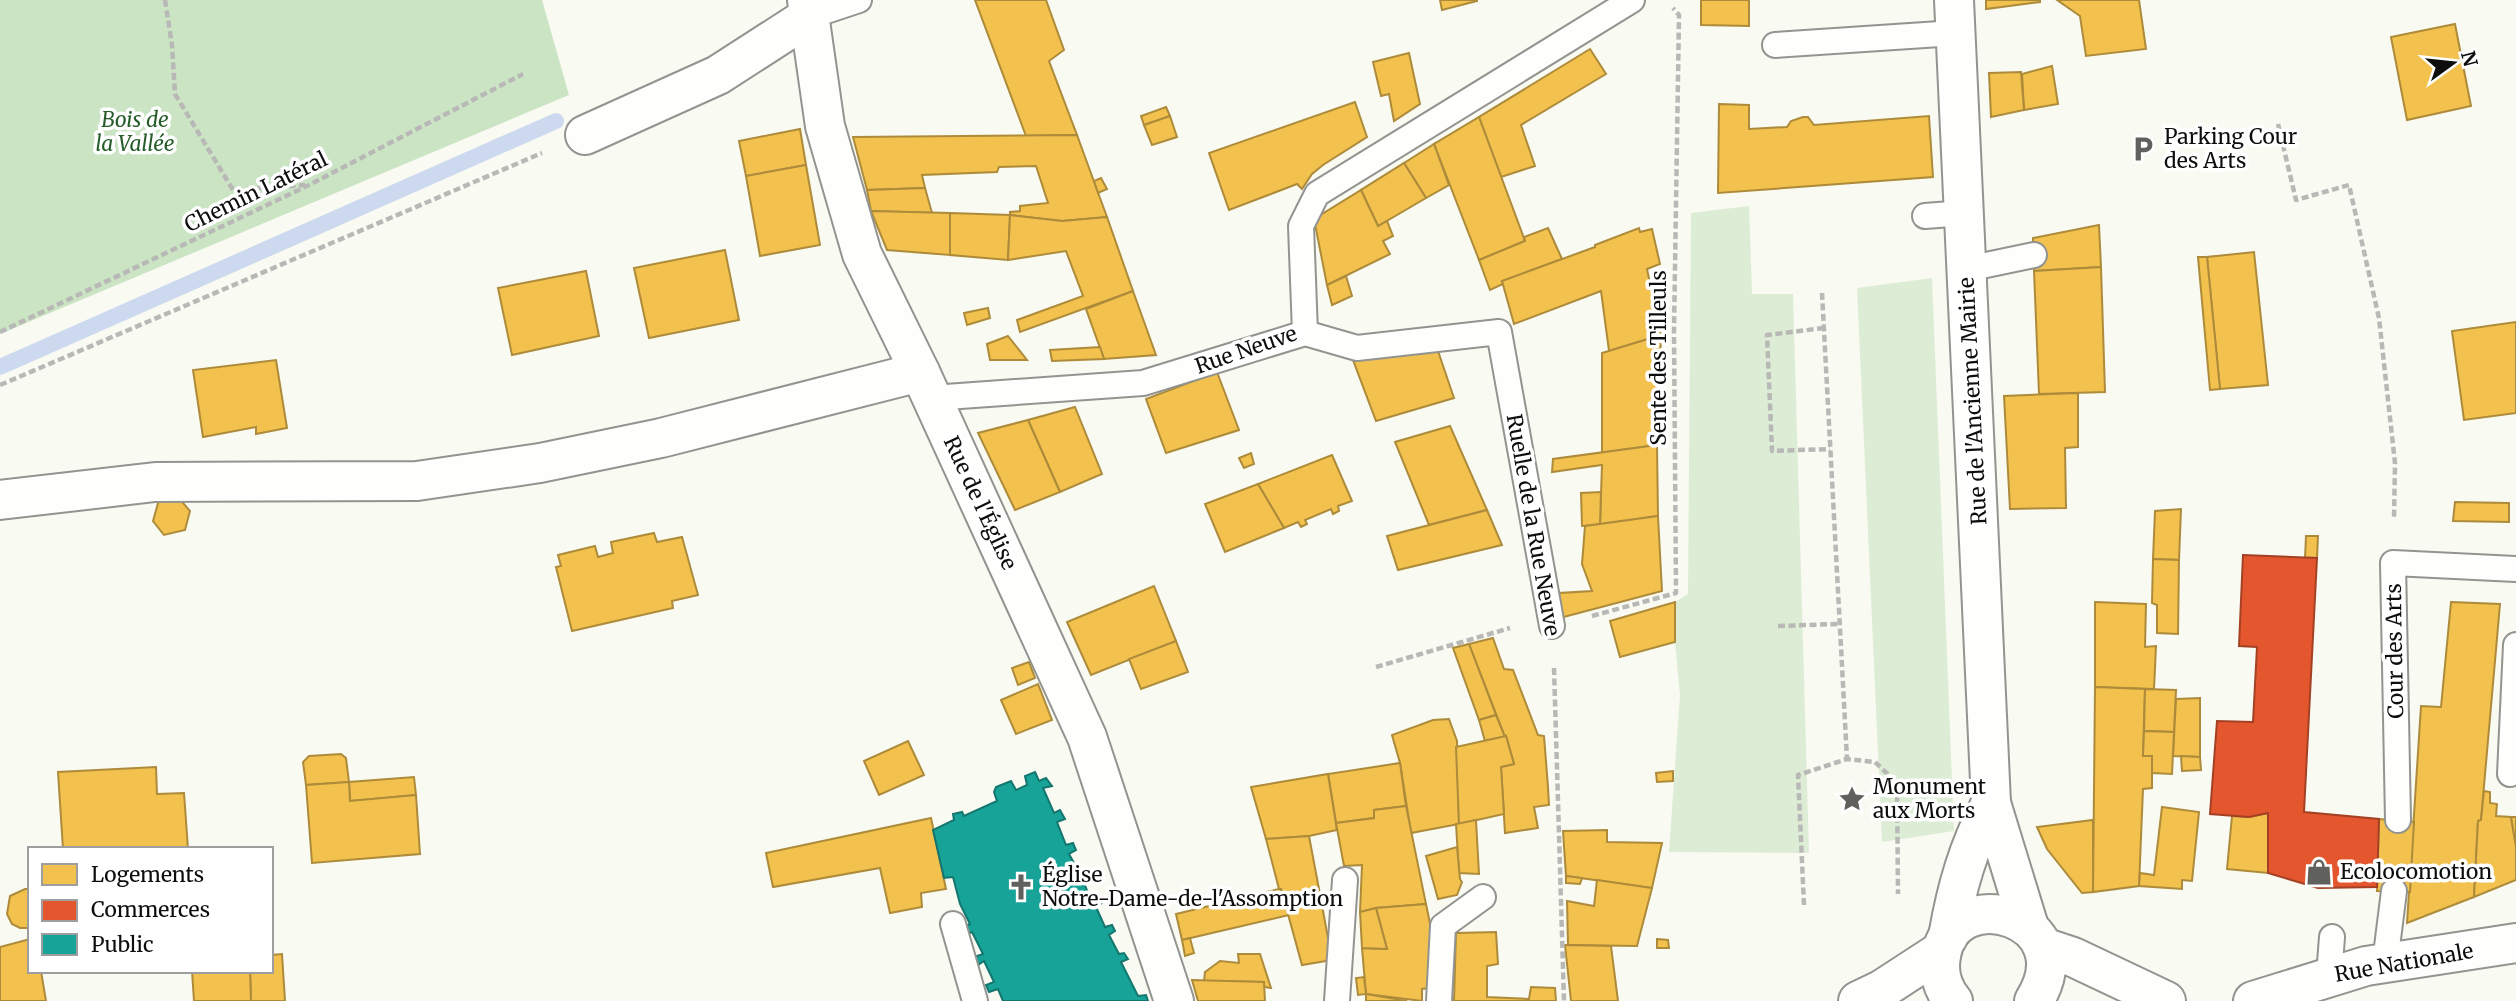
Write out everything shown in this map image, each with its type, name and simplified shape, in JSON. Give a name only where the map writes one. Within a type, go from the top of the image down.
[{"type":"street","points":[[585,135],[718,75],[807,8]]},
{"type":"street","name":"Rue de l'Église","points":[[807,8],[825,127],[862,254],[926,385],[1087,737],[1174,1001]]},
{"type":"street","name":"Rue de l'Ancienne Mairie","points":[[1955,16],[1991,803],[2036,937],[2046,976],[2034,1001]]},
{"type":"street","points":[[0,500],[155,482],[416,481],[540,464],[926,385]]},
{"type":"street","name":"Rue de l'Ancienne Mairie","points":[[1952,1001],[1942,981],[1940,965],[1955,893],[1966,858],[1991,803]]},
{"type":"street","points":[[1858,1001],[1881,990],[1945,944],[1959,925],[1972,917],[1987,913],[2017,919],[2036,937],[2166,1001]]},
{"type":"street","name":"Rue Nationale","points":[[2253,1001],[2366,966],[2516,943]]},
{"type":"lane","points":[[807,8],[859,0]]},
{"type":"lane","name":"Rue Neuve","points":[[926,385],[1143,383],[1305,333],[1301,226],[1317,194],[1633,0]]},
{"type":"lane","points":[[1775,46],[1955,16]]},
{"type":"lane","points":[[1925,216],[1964,213]]},
{"type":"lane","points":[[1967,269],[2034,255]]},
{"type":"lane","name":"Ruelle de la Rue Neuve","points":[[1305,333],[1357,348],[1499,332],[1551,621]]},
{"type":"lane","name":"Cour des Arts","points":[[2398,820],[2393,563],[2516,569]]},
{"type":"lane","points":[[2510,774],[2516,645]]},
{"type":"lane","points":[[1337,1001],[1345,880]]},
{"type":"lane","points":[[2385,963],[2394,891]]},
{"type":"lane","points":[[1439,1001],[1443,926],[1483,897]]},
{"type":"lane","points":[[953,924],[975,1001]]},
{"type":"lane","points":[[2329,976],[2332,937]]},
{"type":"path","points":[[165,0],[172,44],[175,94],[233,190],[309,185]]},
{"type":"path","name":"Sente des Tilleuls","points":[[1551,621],[1676,593],[1674,331],[1679,15],[1665,0]]},
{"type":"path","name":"Chemin Latéral","points":[[0,332],[309,185],[523,75]]},
{"type":"path","points":[[2278,124],[2296,200],[2349,185],[2379,318],[2395,463],[2393,563]]},
{"type":"path","points":[[0,385],[585,135]]},
{"type":"path","points":[[1822,293],[1847,759]]},
{"type":"path","points":[[1824,328],[1767,335],[1772,451],[1830,449]]},
{"type":"path","points":[[1376,667],[1551,621]]},
{"type":"path","name":"Ruelle de la Rue Neuve","points":[[1551,621],[1564,1001]]},
{"type":"path","points":[[1778,626],[1838,624]]},
{"type":"path","points":[[1804,905],[1798,775],[1847,759],[1875,762],[1897,783],[1898,894]]},
{"type":"green space","name":"Bois de la Vallée","points":[[0,0],[542,0],[569,95],[0,334]]},
{"type":"green space","points":[[1749,206],[1752,294],[1793,294],[1809,853],[1669,852],[1680,695],[1675,642],[1675,602],[1688,594],[1691,213]]},
{"type":"green space","points":[[1932,278],[1954,831],[1882,842],[1857,288]]},
{"type":"building: Logements","points":[[975,0],[1046,0],[1064,50],[1049,61],[1077,135],[1026,136]]},
{"type":"building: Logements","points":[[1440,0],[1477,0],[1477,1],[1442,10]]},
{"type":"building: Logements","points":[[1701,0],[1749,0],[1749,26],[1701,25]]},
{"type":"building: Logements","points":[[1986,0],[2040,0],[2040,2],[1986,9]]},
{"type":"building: Logements","points":[[2057,0],[2139,0],[2146,49],[2086,56],[2080,16]]},
{"type":"building: Logements","points":[[2455,24],[2471,106],[2407,120],[2391,37]]},
{"type":"building: Logements","points":[[1590,49],[1606,74],[1521,125],[1535,166],[1501,177],[1479,117]]},
{"type":"building: Logements","points":[[1409,53],[1420,104],[1394,121],[1389,94],[1381,96],[1373,62]]},
{"type":"building: Logements","points":[[2052,66],[2058,104],[2024,110],[2022,74]]},
{"type":"building: Logements","points":[[2021,72],[2024,110],[1991,117],[1989,73]]},
{"type":"building: Logements","points":[[1355,102],[1367,137],[1323,165],[1312,174],[1302,189],[1297,184],[1229,210],[1209,153]]},
{"type":"building: Logements","points":[[1719,104],[1749,105],[1749,129],[1787,127],[1791,121],[1803,117],[1808,117],[1814,125],[1929,116],[1933,177],[1718,193]]},
{"type":"building: Logements","points":[[1166,107],[1170,116],[1144,125],[1141,116]]},
{"type":"building: Logements","points":[[1170,116],[1177,137],[1152,145],[1144,125]]},
{"type":"building: Logements","points":[[1479,117],[1525,241],[1479,260],[1434,144]]},
{"type":"building: Logements","points":[[800,129],[806,165],[746,176],[739,141]]},
{"type":"building: Logements","points":[[1077,135],[1107,217],[1062,221],[1010,215],[1010,212],[1020,211],[1020,206],[1048,203],[1036,166],[999,167],[997,172],[922,175],[925,188],[867,190],[853,137]]},
{"type":"building: Logements","points":[[1434,144],[1449,185],[1426,198],[1404,163]]},
{"type":"building: Logements","points":[[1404,163],[1426,198],[1378,226],[1361,190]]},
{"type":"building: Logements","points":[[806,165],[820,245],[760,256],[746,176]]},
{"type":"building: Logements","points":[[1101,178],[1107,189],[1098,193],[1094,181]]},
{"type":"building: Logements","points":[[925,188],[932,213],[871,211],[867,190]]},
{"type":"building: Logements","points":[[1361,190],[1378,226],[1387,221],[1393,236],[1383,241],[1390,254],[1327,285],[1314,219]]},
{"type":"building: Logements","points":[[871,211],[950,213],[950,255],[887,250]]},
{"type":"building: Logements","points":[[950,213],[1010,215],[1008,260],[950,255]]},
{"type":"building: Logements","points":[[1010,215],[1062,221],[1107,217],[1133,291],[1020,332],[1017,320],[1083,296],[1066,251],[1008,260]]},
{"type":"building: Logements","points":[[2099,225],[2101,267],[2034,271],[2033,238]]},
{"type":"building: Logements","points":[[1548,228],[1562,259],[1502,281],[1503,284],[1490,290],[1479,260],[1525,241],[1524,237]]},
{"type":"building: Logements","points":[[1639,228],[1640,232],[1652,229],[1660,264],[1647,269],[1661,335],[1609,351],[1601,291],[1514,324],[1502,281]]},
{"type":"building: Logements","points":[[725,250],[739,320],[649,338],[634,268]]},
{"type":"building: Logements","points":[[2254,252],[2268,385],[2220,389],[2207,257]]},
{"type":"building: Logements","points":[[2198,257],[2207,257],[2220,389],[2210,390]]},
{"type":"building: Logements","points":[[2101,267],[2105,392],[2039,394],[2034,271]]},
{"type":"building: Logements","points":[[586,271],[599,336],[512,355],[498,288]]},
{"type":"building: Logements","points":[[1346,276],[1352,296],[1332,305],[1327,285]]},
{"type":"building: Logements","points":[[1133,291],[1156,355],[1104,359],[1086,309]]},
{"type":"building: Logements","points":[[988,308],[990,318],[967,325],[964,313]]},
{"type":"building: Logements","points":[[2516,322],[2516,413],[2464,420],[2452,331]]},
{"type":"building: Logements","points":[[1661,335],[1657,445],[1602,453],[1602,353]]},
{"type":"building: Logements","points":[[1008,336],[1027,360],[990,360],[987,344]]},
{"type":"building: Logements","points":[[1100,347],[1104,359],[1052,361],[1050,350]]},
{"type":"building: Logements","points":[[1437,348],[1454,398],[1376,421],[1353,360]]},
{"type":"building: Logements","points":[[276,360],[287,428],[256,434],[256,427],[203,437],[193,370]]},
{"type":"building: Logements","points":[[1217,372],[1239,430],[1166,453],[1146,399]]},
{"type":"building: Logements","points":[[2078,393],[2078,447],[2065,448],[2066,508],[2010,509],[2004,396]]},
{"type":"building: Logements","points":[[1075,407],[1102,474],[1060,492],[1028,420]]},
{"type":"building: Logements","points":[[1028,420],[1060,492],[1015,510],[978,433]]},
{"type":"building: Logements","points":[[1450,426],[1487,510],[1429,525],[1395,442]]},
{"type":"building: Logements","points":[[1657,445],[1658,516],[1600,525],[1602,465],[1552,472],[1553,459]]},
{"type":"building: Logements","points":[[1251,453],[1254,464],[1244,468],[1239,458]]},
{"type":"building: Logements","points":[[1332,455],[1352,501],[1338,506],[1339,511],[1333,514],[1331,509],[1305,520],[1307,524],[1301,527],[1298,522],[1284,528],[1258,484]]},
{"type":"building: Logements","points":[[1258,484],[1284,528],[1225,552],[1205,504]]},
{"type":"building: Logements","points":[[1601,492],[1600,525],[1582,526],[1581,493]]},
{"type":"building: Logements","points":[[160,496],[177,496],[190,511],[185,530],[164,535],[153,521]]},
{"type":"building: Logements","points":[[2455,502],[2509,503],[2509,522],[2453,521]]},
{"type":"building: Logements","points":[[2181,509],[2179,560],[2153,559],[2155,511]]},
{"type":"building: Logements","points":[[1487,510],[1502,545],[1398,570],[1387,536]]},
{"type":"building: Logements","points":[[1658,516],[1662,591],[1560,618],[1559,593],[1592,591],[1582,564],[1585,526]]},
{"type":"building: Logements","points":[[654,533],[657,542],[682,537],[698,595],[672,601],[673,608],[572,631],[556,567],[561,566],[558,555],[595,546],[598,557],[613,553],[611,542]]},
{"type":"building: Logements","points":[[2306,536],[2318,536],[2317,558],[2305,558]]},
{"type":"building: Logements","points":[[2153,559],[2179,560],[2178,634],[2157,633],[2157,605],[2152,603]]},
{"type":"building: Logements","points":[[1154,586],[1176,641],[1091,675],[1067,622]]},
{"type":"building: Logements","points":[[1675,602],[1675,642],[1620,657],[1610,621]]},
{"type":"building: Logements","points":[[2095,602],[2146,604],[2145,647],[2156,646],[2154,689],[2095,687]]},
{"type":"building: Logements","points":[[2451,602],[2500,604],[2481,820],[2478,821],[2474,897],[2407,923],[2421,706],[2441,707]]},
{"type":"building: Logements","points":[[1493,638],[1504,669],[1513,670],[1538,735],[1544,736],[1548,787],[1549,805],[1534,807],[1538,828],[1505,833],[1501,767],[1514,764],[1506,736],[1469,644]]},
{"type":"building: Logements","points":[[1176,641],[1188,672],[1141,689],[1129,659]]},
{"type":"building: Logements","points":[[1469,644],[1496,715],[1479,720],[1453,648]]},
{"type":"building: Logements","points":[[1029,662],[1035,678],[1018,685],[1012,668]]},
{"type":"building: Logements","points":[[1038,684],[1052,720],[1016,734],[1001,700]]},
{"type":"building: Logements","points":[[2095,687],[2145,689],[2143,756],[2152,756],[2152,788],[2143,789],[2139,886],[2093,892]]},
{"type":"building: Logements","points":[[2145,689],[2176,690],[2174,732],[2144,731]]},
{"type":"building: Logements","points":[[2200,698],[2200,757],[2173,756],[2176,699]]},
{"type":"building: Logements","points":[[1496,715],[1505,737],[1485,741],[1479,720]]},
{"type":"building: Logements","points":[[1449,719],[1457,741],[1459,824],[1411,833],[1400,763],[1392,735],[1433,720]]},
{"type":"building: Logements","points":[[2144,731],[2174,732],[2172,774],[2152,773],[2152,756],[2143,756]]},
{"type":"building: Logements","points":[[1506,736],[1514,764],[1501,767],[1504,814],[1459,824],[1456,747]]},
{"type":"building: Logements","points":[[908,741],[924,775],[879,795],[864,761]]},
{"type":"building: Logements","points":[[341,754],[346,758],[349,782],[306,785],[303,762],[309,756]]},
{"type":"building: Logements","points":[[2181,756],[2200,757],[2201,770],[2182,771]]},
{"type":"building: Logements","points":[[1400,763],[1406,806],[1374,810],[1374,818],[1336,823],[1328,774]]},
{"type":"building: Logements","points":[[156,767],[157,794],[184,793],[188,847],[63,847],[58,772]]},
{"type":"building: Logements","points":[[1673,771],[1673,781],[1657,782],[1656,773]]},
{"type":"building: Logements","points":[[1328,774],[1337,830],[1309,836],[1266,839],[1251,787]]},
{"type":"building: Logements","points":[[414,777],[416,795],[350,801],[349,782]]},
{"type":"building: Logements","points":[[349,782],[350,801],[416,795],[420,854],[312,863],[306,785]]},
{"type":"building: Logements","points":[[2484,791],[2490,792],[2490,803],[2497,804],[2496,816],[2511,817],[2516,846],[2516,880],[2474,897],[2478,821],[2481,820]]},
{"type":"building: Logements","points":[[1406,806],[1426,904],[1360,912],[1362,865],[1344,866],[1336,823],[1374,818],[1374,810]]},
{"type":"building: Logements","points":[[2162,807],[2199,812],[2192,881],[2182,880],[2182,889],[2139,886],[2140,873],[2154,875]]},
{"type":"building: Logements","points":[[2268,813],[2268,873],[2227,869],[2232,816],[2249,817]]},
{"type":"building: Logements","points":[[2511,817],[2516,817],[2516,846]]},
{"type":"building: Logements","points":[[931,818],[946,889],[921,893],[922,907],[890,913],[880,868],[773,887],[766,853]]},
{"type":"building: Logements","points":[[2379,819],[2414,822],[2410,892],[2377,891]]},
{"type":"building: Logements","points":[[1476,820],[1479,874],[1459,873],[1456,824]]},
{"type":"building: Logements","points":[[2093,820],[2093,892],[2082,893],[2047,849],[2037,827]]},
{"type":"building: Logements","points":[[1607,830],[1607,842],[1662,843],[1652,888],[1566,876],[1563,831]]},
{"type":"building: Logements","points":[[1309,836],[1319,889],[1283,896],[1266,839]]},
{"type":"building: Logements","points":[[1457,847],[1462,882],[1457,895],[1438,899],[1426,856]]},
{"type":"building: Logements","points":[[1566,876],[1582,878],[1580,884],[1566,883]]},
{"type":"building: Logements","points":[[1597,880],[1652,888],[1637,946],[1568,945],[1567,901],[1594,906]]},
{"type":"building: Logements","points":[[28,889],[28,928],[12,924],[7,914],[10,896]]},
{"type":"building: Logements","points":[[1281,889],[1289,915],[1182,940],[1176,914]]},
{"type":"building: Logements","points":[[1319,889],[1332,960],[1302,965],[1283,896]]},
{"type":"building: Logements","points":[[1426,904],[1436,953],[1430,988],[1422,989],[1422,1001],[1366,994],[1362,948],[1387,949],[1376,908]]},
{"type":"building: Logements","points":[[1376,908],[1387,949],[1362,948],[1360,912]]},
{"type":"building: Logements","points":[[1496,932],[1498,964],[1487,966],[1487,997],[1529,999],[1531,987],[1555,988],[1556,1001],[1454,1001],[1456,933]]},
{"type":"building: Logements","points":[[1190,938],[1194,953],[1185,956],[1182,940]]},
{"type":"building: Logements","points":[[1657,939],[1668,940],[1669,948],[1657,948]]},
{"type":"building: Logements","points":[[28,940],[28,973],[41,973],[46,1001],[0,1001],[0,947]]},
{"type":"building: Logements","points":[[1565,945],[1611,946],[1618,1001],[1571,1001]]},
{"type":"building: Logements","points":[[282,954],[285,1001],[251,1001],[250,973],[273,973],[273,955]]},
{"type":"building: Logements","points":[[1238,954],[1260,954],[1271,988],[1264,987],[1264,982],[1204,981],[1205,972],[1220,961],[1239,963]]},
{"type":"building: Logements","points":[[192,973],[250,973],[251,1001],[194,1001]]},
{"type":"building: Logements","points":[[1364,977],[1366,994],[1358,995],[1356,978]]},
{"type":"building: Logements","points":[[1192,980],[1264,982],[1265,1001],[1198,1001]]},
{"type":"building: Logements","points":[[1366,994],[1407,1001],[1366,1001]]},
{"type":"building: Commerces","points":[[2243,555],[2317,558],[2304,812],[2379,819],[2377,887],[2318,888],[2268,873],[2268,813],[2249,817],[2210,814],[2217,721],[2253,722],[2257,647],[2239,646]]},
{"type":"building: Public","name":"Église Notre-Dame-de-l'Assomption","points":[[1035,772],[1039,781],[1046,778],[1052,786],[1043,788],[1054,813],[1060,810],[1065,819],[1057,822],[1066,845],[1073,843],[1076,850],[1069,854],[1079,872],[1086,869],[1089,878],[1083,880],[1088,893],[1092,898],[1098,896],[1102,903],[1096,907],[1105,927],[1112,925],[1115,931],[1109,935],[1119,954],[1124,953],[1128,959],[1121,962],[1138,996],[1146,995],[1148,1001],[1003,1001],[998,989],[989,992],[986,985],[994,982],[984,961],[978,965],[974,957],[983,954],[972,932],[965,935],[962,927],[970,924],[960,904],[953,877],[944,878],[933,830],[954,820],[953,814],[962,812],[964,816],[997,801],[994,792],[996,787],[1011,781],[1016,790],[1027,785],[1025,776]]},
{"type":"waterway","points":[[0,367],[556,121]]},
{"type":"place","name":"Parking Cour des Arts","points":[[2143,149]]},
{"type":"place","name":"Monument aux Morts","points":[[1852,799]]},
{"type":"place","name":"Ecolocomotion","points":[[2319,872]]},
{"type":"place","name":"Église Notre-Dame-de-l'Assomption","points":[[1021,887]]}]
